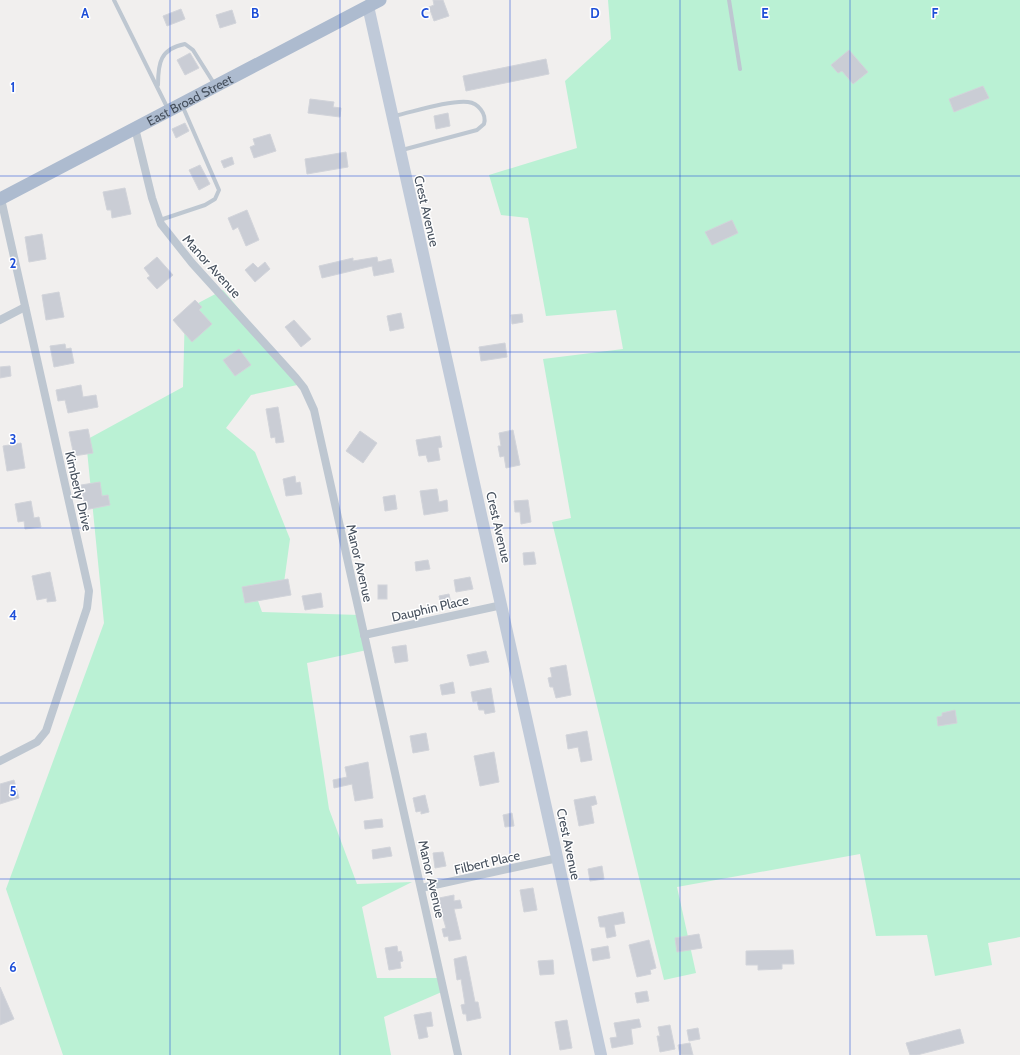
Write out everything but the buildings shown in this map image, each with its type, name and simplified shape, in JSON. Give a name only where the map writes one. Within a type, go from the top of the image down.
[{"type":"main road","name":"East Broad Street","points":[[0,199],[380,0]]},
{"type":"street","name":"Crest Avenue","points":[[368,6],[391,116],[502,605],[601,1055]]},
{"type":"street","name":"Manor Avenue","points":[[135,128],[152,198],[160,220],[172,240],[304,388],[314,410],[458,1055]]},
{"type":"street","name":"Kimberly Drive","points":[[0,199],[89,591],[87,608],[46,731],[37,742],[0,761]]},
{"type":"street","points":[[0,320],[25,307]]},
{"type":"street","name":"Dauphin Place","points":[[364,635],[502,605]]},
{"type":"street","name":"Filbert Place","points":[[421,888],[558,858]]},
{"type":"lane","points":[[114,0],[169,111]]},
{"type":"lane","points":[[729,0],[740,69]]},
{"type":"lane","points":[[158,87],[158,66],[162,56],[174,46],[185,44],[193,50],[216,86]]},
{"type":"lane","points":[[391,116],[468,102],[479,108],[485,117],[484,124],[477,130],[399,150]]},
{"type":"lane","points":[[160,220],[206,205],[215,199],[219,190],[210,165],[182,104]]},
{"type":"green space","points":[[608,0],[1020,0],[1020,937],[988,943],[992,965],[935,976],[927,935],[876,936],[860,854],[677,887],[696,973],[664,980],[552,522],[571,518],[543,359],[623,349],[616,310],[546,316],[528,218],[501,215],[489,175],[577,148],[565,81],[611,39]]},
{"type":"green space","points":[[223,290],[302,384],[251,395],[226,428],[255,452],[290,539],[283,590],[257,598],[262,612],[360,615],[367,650],[307,663],[329,809],[357,884],[412,882],[362,907],[377,978],[440,978],[444,991],[384,1017],[391,1055],[63,1055],[6,889],[104,623],[86,440],[183,387],[185,310]]}]
